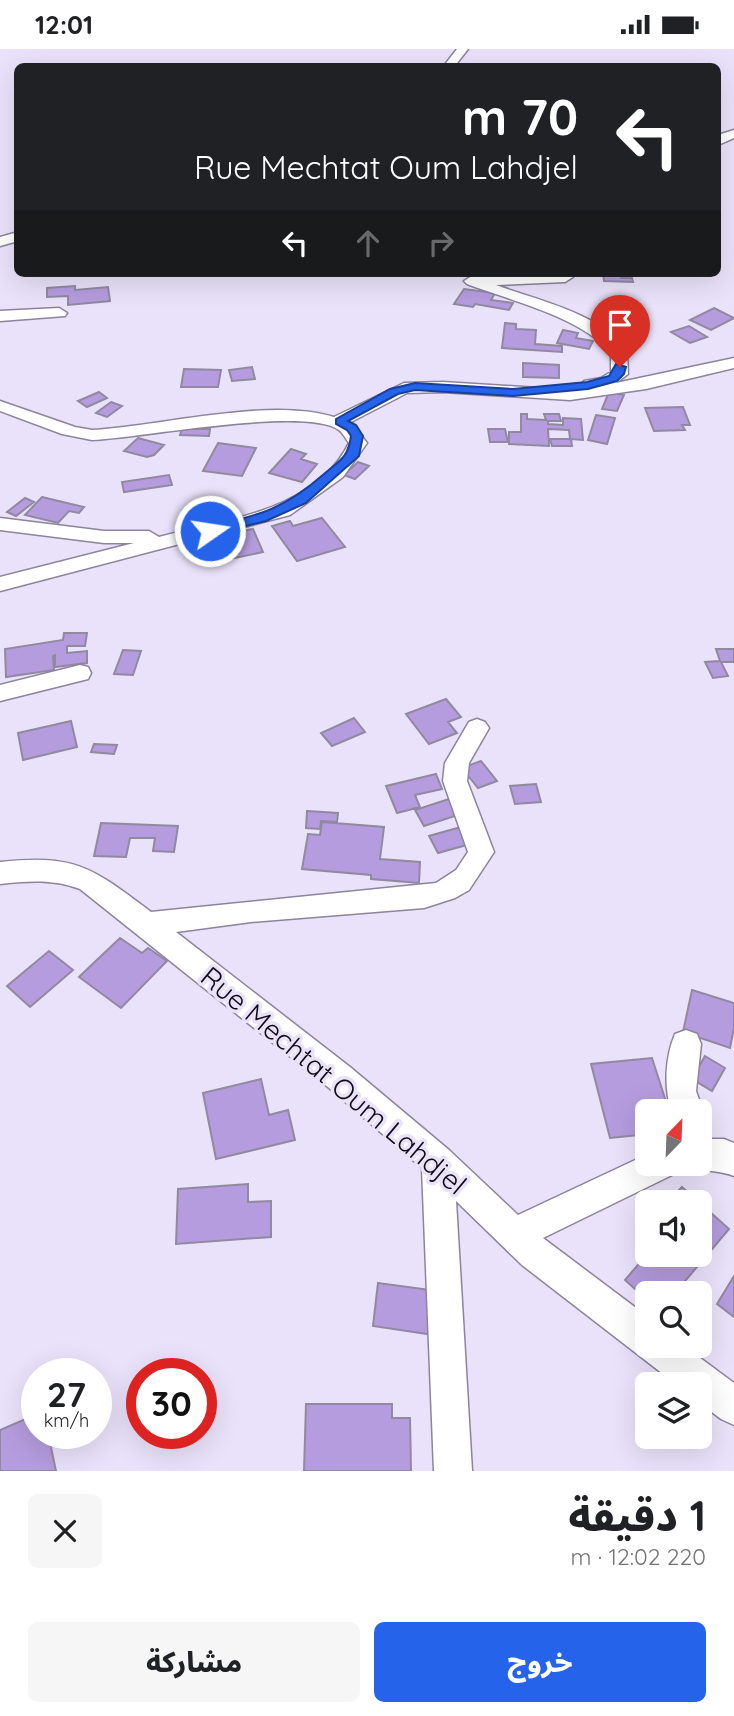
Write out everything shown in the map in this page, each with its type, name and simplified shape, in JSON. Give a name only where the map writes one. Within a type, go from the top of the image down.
[{"type":"street","points":[[452,63],[463,49]]},
{"type":"street","points":[[513,392],[597,384],[619,374],[619,351],[602,333],[566,316],[472,281],[565,277]]},
{"type":"street","points":[[0,316],[59,313]]},
{"type":"street","points":[[340,421],[404,388],[443,387],[570,395],[621,389],[734,363]]},
{"type":"street","points":[[0,406],[89,435],[134,432],[176,424],[289,417],[340,421],[357,436],[355,453],[302,500],[261,519],[0,585]]},
{"type":"street","points":[[0,524],[104,537],[185,537]]},
{"type":"street","points":[[0,693],[80,673]]},
{"type":"street","points":[[147,923],[251,911],[424,897],[452,890],[466,880],[481,852],[455,781],[457,764],[477,728]]},
{"type":"street","name":"Rue Mechtat Oum Lahdjel","points":[[0,873],[38,869],[61,870],[89,881],[147,923],[196,966],[338,1077],[438,1161],[534,1253],[635,1330]]},
{"type":"street","points":[[683,1099],[681,1091],[686,1044]]},
{"type":"street","points":[[712,1154],[724,1155],[734,1160]]},
{"type":"street","points":[[438,1161],[453,1471]]},
{"type":"street","points":[[515,1234],[635,1176]]},
{"type":"street","points":[[671,1358],[734,1406]]},
{"type":"building","points":[[604,277],[621,277],[632,278],[633,282],[604,281]]},
{"type":"building","points":[[75,286],[75,290],[108,287],[110,301],[68,305],[68,296],[47,297],[47,288]]},
{"type":"building","points":[[464,289],[495,293],[491,300],[513,303],[509,310],[475,304],[473,307],[454,304]]},
{"type":"building","points":[[714,308],[734,318],[711,330],[690,320]]},
{"type":"building","points":[[505,323],[516,324],[516,329],[536,330],[535,344],[562,346],[562,352],[502,348]]},
{"type":"building","points":[[689,326],[707,337],[690,343],[671,332]]},
{"type":"building","points":[[563,330],[578,333],[576,338],[593,341],[589,349],[557,343]]},
{"type":"building","points":[[523,363],[559,365],[559,378],[523,377]]},
{"type":"building","points":[[252,367],[255,379],[232,381],[229,370]]},
{"type":"building","points":[[184,369],[221,370],[218,387],[181,387]]},
{"type":"building","points":[[99,392],[107,398],[87,407],[78,401]]},
{"type":"building","points":[[609,392],[624,395],[617,411],[602,409]]},
{"type":"building","points":[[111,402],[122,406],[107,417],[96,413]]},
{"type":"building","points":[[683,407],[690,425],[682,425],[685,430],[654,431],[645,408]]},
{"type":"building","points":[[521,414],[527,414],[527,419],[546,420],[544,414],[559,414],[561,421],[548,421],[548,424],[563,425],[563,418],[581,419],[583,440],[571,439],[572,446],[552,446],[550,439],[570,439],[569,430],[548,429],[549,446],[509,444],[509,432],[521,432]]},
{"type":"building","points":[[596,415],[615,418],[607,444],[588,440]]},
{"type":"building","points":[[182,429],[210,429],[209,436],[180,435]]},
{"type":"building","points":[[488,429],[505,429],[508,442],[490,442]]},
{"type":"building","points":[[138,438],[164,445],[154,455],[147,457],[124,451]]},
{"type":"building","points":[[218,443],[256,448],[242,476],[203,471]]},
{"type":"building","points":[[291,449],[306,454],[301,459],[317,464],[302,482],[269,473]]},
{"type":"building","points":[[358,462],[369,466],[355,479],[344,475]]},
{"type":"building","points":[[169,475],[172,485],[124,492],[122,482]]},
{"type":"building","points":[[42,497],[84,507],[79,513],[69,511],[58,523],[25,515]]},
{"type":"building","points":[[25,498],[34,502],[16,516],[7,512]]},
{"type":"building","points":[[322,518],[345,547],[297,561],[272,526],[290,521],[293,526]]},
{"type":"building","points":[[253,529],[263,552],[225,560],[221,551],[196,556],[191,541]]},
{"type":"building","points":[[64,633],[87,633],[85,646],[67,646],[67,653],[87,651],[87,663],[55,667],[55,655],[54,670],[6,677],[5,649],[63,640]]},
{"type":"building","points":[[716,649],[734,649],[734,662],[721,662],[728,676],[713,678],[705,662],[720,661]]},
{"type":"building","points":[[123,650],[141,651],[133,675],[114,674]]},
{"type":"building","points":[[446,699],[461,717],[448,722],[457,733],[429,744],[406,714]]},
{"type":"building","points":[[354,718],[365,732],[332,746],[321,733]]},
{"type":"building","points":[[71,721],[77,747],[23,760],[18,733]]},
{"type":"building","points":[[94,744],[117,745],[114,754],[91,752]]},
{"type":"building","points":[[481,761],[497,781],[478,788],[462,768]]},
{"type":"building","points":[[436,774],[442,789],[415,795],[420,807],[397,813],[386,786]]},
{"type":"building","points":[[536,784],[541,802],[515,804],[510,786]]},
{"type":"building","points":[[449,799],[458,815],[424,826],[415,810]]},
{"type":"building","points":[[307,811],[338,813],[337,822],[321,821],[320,829],[306,828]]},
{"type":"building","points":[[322,822],[384,827],[380,859],[420,862],[419,883],[371,879],[371,875],[302,869],[308,834],[320,835]]},
{"type":"building","points":[[101,823],[178,826],[174,852],[153,851],[155,838],[130,838],[126,857],[94,856]]},
{"type":"building","points":[[461,827],[470,844],[438,853],[429,836]]},
{"type":"building","points":[[120,938],[142,953],[148,948],[167,961],[121,1008],[79,977]]},
{"type":"building","points":[[49,951],[73,970],[30,1007],[7,986]]},
{"type":"building","points":[[692,990],[734,1003],[734,1028],[730,1048],[683,1032]]},
{"type":"building","points":[[705,1056],[725,1068],[712,1091],[692,1079]]},
{"type":"building","points":[[652,1058],[665,1099],[635,1099],[635,1135],[610,1138],[591,1064]]},
{"type":"building","points":[[261,1079],[269,1115],[288,1110],[295,1140],[216,1159],[203,1093]]},
{"type":"building","points":[[248,1184],[248,1202],[271,1201],[271,1237],[176,1244],[178,1189]]},
{"type":"building","points":[[712,1214],[729,1229],[712,1249]]},
{"type":"building","points":[[636,1267],[697,1267],[685,1281],[635,1281],[635,1289],[625,1280]]},
{"type":"building","points":[[734,1276],[734,1317],[717,1304]]},
{"type":"building","points":[[378,1283],[438,1291],[434,1335],[373,1326]]},
{"type":"building","points":[[306,1404],[392,1404],[392,1418],[410,1418],[411,1471],[304,1471]]},
{"type":"building","points":[[21,1421],[21,1449],[51,1449],[56,1471],[0,1471],[0,1430]]},
{"type":"route","points":[[210,531],[261,519],[302,500],[339,470],[355,453],[357,436],[340,421],[394,392],[415,387],[513,392],[588,386],[613,378],[619,374],[620,367]]}]
